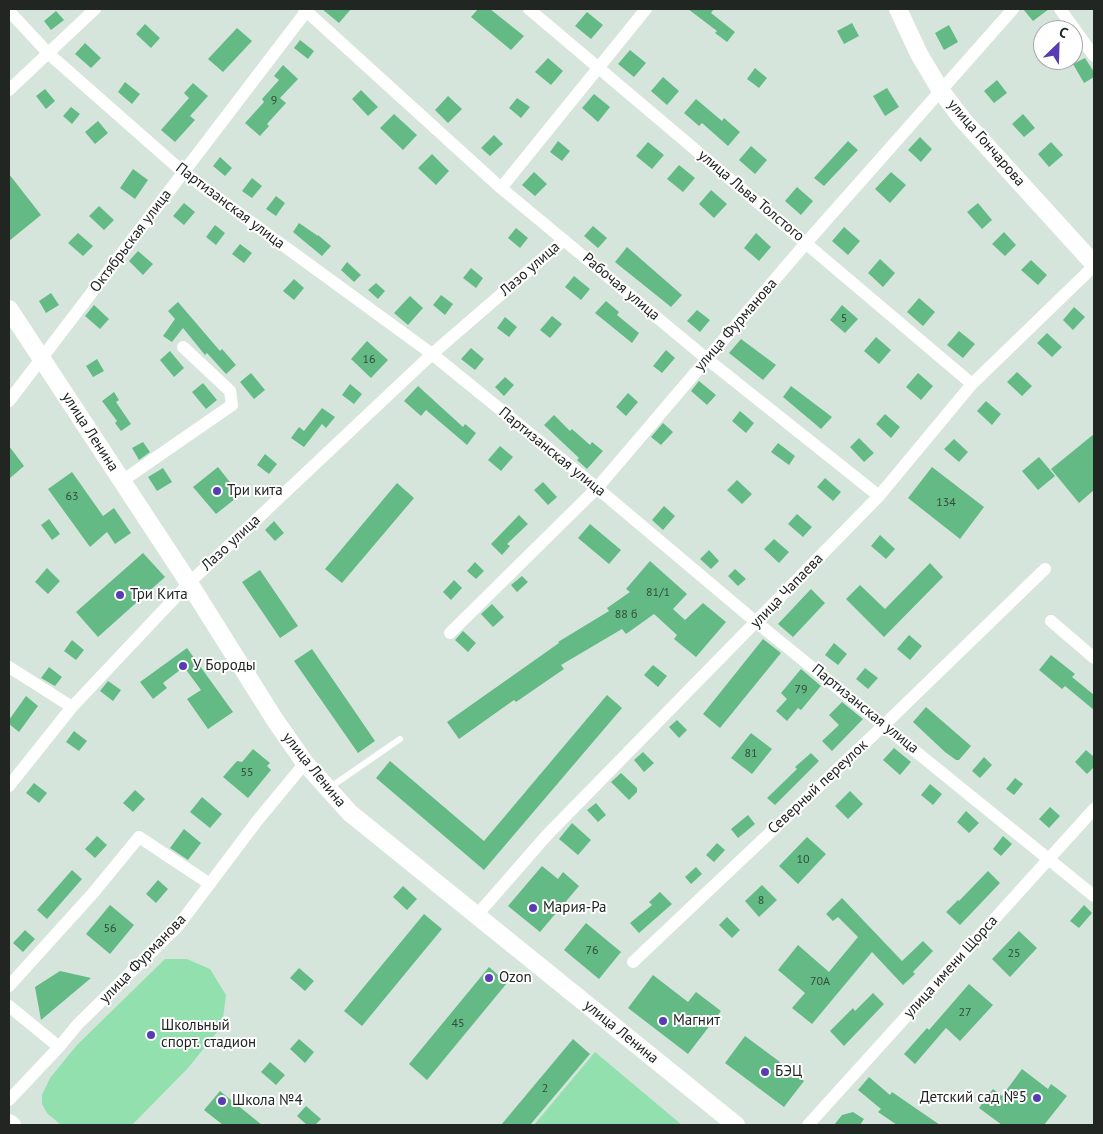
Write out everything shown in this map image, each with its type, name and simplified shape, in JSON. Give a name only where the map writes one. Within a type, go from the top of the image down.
[{"type":"main road","name":"улица Гончарова","points":[[898,9],[919,54],[941,91],[963,120],[1094,265]]},
{"type":"main road","name":"улица Ленина","points":[[9,309],[189,583],[274,720],[305,763],[328,789],[350,813],[736,1125]]},
{"type":"street","points":[[9,90],[95,9]]},
{"type":"street","name":"улица Льва Толстого","points":[[529,9],[972,384]]},
{"type":"street","points":[[501,188],[646,9]]},
{"type":"street","name":"улица Фурманова","points":[[450,633],[597,488],[806,243],[1013,9]]},
{"type":"street","points":[[1060,9],[1094,56]]},
{"type":"street","name":"Октябрьская улица","points":[[9,401],[306,10]]},
{"type":"street","name":"Рабочая улица","points":[[306,10],[501,188],[707,359],[879,496]]},
{"type":"street","name":"Партизанская улица","points":[[9,11],[48,54],[184,173],[432,354],[597,488],[756,622],[1050,858],[1094,896]]},
{"type":"street","name":"Лазо улица","points":[[9,786],[72,707],[189,583],[432,354],[564,240]]},
{"type":"street","name":"улица Чапаева","points":[[477,915],[547,836],[879,496],[972,384],[1094,265]]},
{"type":"street","points":[[122,481],[232,405],[230,391],[184,348]]},
{"type":"street","name":"Северный переулок","points":[[633,962],[1045,570]]},
{"type":"street","points":[[1051,622],[1094,658]]},
{"type":"street","points":[[9,667],[72,707]]},
{"type":"street","name":"улица Фурманова","points":[[9,1100],[78,1024],[178,926],[257,821],[305,763]]},
{"type":"street","name":"улица имени Щорса","points":[[808,1125],[1094,809]]},
{"type":"street","points":[[9,986],[94,892],[139,837],[210,884]]},
{"type":"street","points":[[9,1006],[59,1047]]},
{"type":"lane","points":[[328,789],[400,738]]},
{"type":"green space","name":"Школьный спорт. стадион","points":[[165,959],[187,959],[210,969],[226,995],[222,1026],[188,1068],[132,1125],[61,1125],[47,1113],[42,1104],[42,1095],[50,1078],[77,1045]]},
{"type":"green space","points":[[595,1052],[682,1125],[534,1125]]},
{"type":"building","points":[[322,9],[351,9],[339,23]]},
{"type":"building","points":[[478,9],[490,9],[524,36],[511,50],[471,17]]},
{"type":"building","points":[[688,9],[714,9],[711,13],[735,32],[727,42],[715,33],[717,31]]},
{"type":"building","points":[[1023,9],[1049,9],[1033,20]]},
{"type":"building","points":[[56,11],[64,20],[51,30],[44,21]]},
{"type":"building","points":[[587,12],[603,25],[591,39],[575,26]]},
{"type":"building","points":[[852,23],[859,36],[844,44],[837,31]]},
{"type":"building","points":[[145,24],[160,38],[151,48],[136,34]]},
{"type":"building","points":[[949,25],[958,42],[944,50],[935,33]]},
{"type":"building","points":[[237,28],[252,41],[223,72],[208,59]]},
{"type":"building","points":[[300,40],[314,51],[308,59],[294,48]]},
{"type":"building","points":[[85,43],[101,58],[91,68],[75,54]]},
{"type":"building","points":[[630,50],[646,63],[634,77],[618,64]]},
{"type":"building","points":[[548,58],[563,71],[551,85],[535,72]]},
{"type":"building","points":[[1085,58],[1094,72],[1094,77],[1084,83],[1076,70],[1083,70],[1083,59]]},
{"type":"building","points":[[283,65],[298,79],[280,98],[286,103],[267,124],[269,126],[260,136],[245,123],[264,102],[262,99],[279,80],[274,76]]},
{"type":"building","points":[[755,68],[767,78],[759,88],[747,79]]},
{"type":"building","points":[[663,77],[679,91],[667,105],[651,91]]},
{"type":"building","points":[[997,80],[1007,93],[994,103],[984,91]]},
{"type":"building","points":[[125,82],[140,94],[132,104],[118,92]]},
{"type":"building","points":[[193,83],[208,96],[190,116],[195,120],[175,142],[161,130],[189,98],[184,93]]},
{"type":"building","points":[[887,88],[899,107],[885,116],[873,96]]},
{"type":"building","points":[[45,89],[55,101],[46,109],[36,96]]},
{"type":"building","points":[[361,90],[378,107],[368,116],[352,99]]},
{"type":"building","points":[[594,94],[610,107],[598,122],[582,108]]},
{"type":"building","points":[[448,96],[462,109],[448,123],[435,110]]},
{"type":"building","points":[[517,98],[530,107],[521,118],[509,108]]},
{"type":"building","points":[[696,99],[722,121],[724,118],[740,132],[728,146],[702,123],[699,126],[684,113]]},
{"type":"building","points":[[71,107],[80,114],[72,124],[63,116]]},
{"type":"building","points":[[394,114],[417,135],[403,150],[380,128]]},
{"type":"building","points":[[1023,114],[1035,128],[1024,137],[1012,124]]},
{"type":"building","points":[[98,121],[108,133],[95,144],[85,132]]},
{"type":"building","points":[[494,135],[503,144],[490,156],[481,148]]},
{"type":"building","points":[[920,137],[932,149],[921,162],[908,150]]},
{"type":"building","points":[[558,141],[570,151],[562,161],[550,152]]},
{"type":"building","points":[[848,141],[858,150],[824,186],[814,178]]},
{"type":"building","points":[[648,142],[664,155],[652,169],[636,156]]},
{"type":"building","points":[[1051,142],[1063,155],[1049,167],[1038,154]]},
{"type":"building","points":[[751,146],[767,160],[755,174],[739,160]]},
{"type":"building","points":[[432,154],[449,171],[436,185],[418,168]]},
{"type":"building","points":[[220,157],[232,168],[225,176],[213,166]]},
{"type":"building","points":[[679,165],[695,178],[683,192],[667,179]]},
{"type":"building","points":[[133,169],[148,180],[135,199],[120,188]]},
{"type":"building","points":[[534,172],[547,184],[535,196],[522,185]]},
{"type":"building","points":[[891,172],[906,185],[890,203],[875,189]]},
{"type":"building","points":[[9,174],[41,215],[9,241]]},
{"type":"building","points":[[252,178],[262,186],[252,198],[242,191]]},
{"type":"building","points":[[797,187],[813,201],[801,215],[785,201]]},
{"type":"building","points":[[711,190],[727,204],[714,218],[699,204]]},
{"type":"building","points":[[276,196],[285,203],[276,216],[266,209]]},
{"type":"building","points":[[184,203],[195,212],[184,225],[173,216]]},
{"type":"building","points":[[978,203],[992,220],[982,229],[967,212]]},
{"type":"building","points":[[99,206],[114,220],[104,230],[89,216]]},
{"type":"building","points":[[299,223],[331,246],[322,256],[293,232]]},
{"type":"building","points":[[215,225],[225,233],[216,245],[206,237]]},
{"type":"building","points":[[593,226],[607,238],[598,248],[584,236]]},
{"type":"building","points":[[844,227],[860,241],[848,255],[832,241]]},
{"type":"building","points":[[516,228],[528,238],[520,248],[508,238]]},
{"type":"building","points":[[1004,232],[1016,245],[1005,256],[992,244]]},
{"type":"building","points":[[78,233],[93,246],[83,256],[68,243]]},
{"type":"building","points":[[756,233],[771,247],[759,261],[744,248]]},
{"type":"building","points":[[240,244],[252,253],[244,263],[232,254]]},
{"type":"building","points":[[627,247],[682,295],[671,307],[615,262]]},
{"type":"building","points":[[138,251],[153,264],[143,275],[129,261]]},
{"type":"building","points":[[880,259],[895,273],[883,287],[868,273]]},
{"type":"building","points":[[1031,260],[1047,275],[1038,285],[1021,270]]},
{"type":"building","points":[[347,262],[361,275],[354,282],[341,270]]},
{"type":"building","points":[[471,268],[483,278],[476,288],[463,278]]},
{"type":"building","points":[[574,276],[590,289],[581,300],[565,287]]},
{"type":"building","points":[[294,279],[304,288],[294,300],[283,291]]},
{"type":"building","points":[[376,283],[385,291],[378,299],[368,290]]},
{"type":"building","points":[[51,293],[59,305],[46,313],[39,301]]},
{"type":"building","points":[[441,295],[453,304],[445,315],[433,305]]},
{"type":"building","points":[[410,296],[423,308],[408,325],[394,313]]},
{"type":"building","points":[[919,298],[935,312],[923,326],[907,312]]},
{"type":"building","points":[[606,301],[619,312],[617,315],[639,333],[632,343],[595,313]]},
{"type":"building","points":[[178,302],[220,351],[222,349],[236,365],[226,374],[207,353],[205,355],[183,328],[172,342],[163,336],[175,319],[168,311]]},
{"type":"building","points":[[94,305],[109,319],[100,329],[85,316]]},
{"type":"building","points":[[842,305],[858,319],[845,333],[830,320]]},
{"type":"building","points":[[1074,307],[1085,317],[1073,330],[1063,320]]},
{"type":"building","points":[[697,310],[710,320],[700,332],[687,321]]},
{"type":"building","points":[[552,316],[562,324],[550,338],[540,330]]},
{"type":"building","points":[[505,317],[517,327],[509,337],[497,328]]},
{"type":"building","points":[[959,331],[975,344],[963,358],[947,345]]},
{"type":"building","points":[[1047,333],[1062,347],[1052,357],[1037,343]]},
{"type":"building","points":[[876,337],[891,350],[879,364],[864,351]]},
{"type":"building","points":[[741,339],[776,365],[763,380],[729,353]]},
{"type":"building","points":[[367,341],[388,360],[371,378],[351,359]]},
{"type":"building","points":[[471,348],[484,359],[475,370],[461,359]]},
{"type":"building","points":[[666,350],[675,358],[662,373],[653,366]]},
{"type":"building","points":[[170,351],[184,368],[174,377],[160,360]]},
{"type":"building","points":[[97,359],[104,371],[93,377],[86,366]]},
{"type":"building","points":[[1017,372],[1032,386],[1022,396],[1007,382]]},
{"type":"building","points":[[251,373],[265,390],[254,399],[240,382]]},
{"type":"building","points":[[918,373],[933,386],[921,400],[906,387]]},
{"type":"building","points":[[505,377],[514,385],[504,396],[495,387]]},
{"type":"building","points":[[699,381],[716,395],[707,405],[691,391]]},
{"type":"building","points":[[203,383],[217,400],[206,409],[192,392]]},
{"type":"building","points":[[350,384],[362,394],[354,404],[342,395]]},
{"type":"building","points":[[418,386],[463,427],[465,424],[476,433],[467,445],[426,410],[421,416],[404,401]]},
{"type":"building","points":[[791,386],[832,417],[821,429],[783,397]]},
{"type":"building","points":[[114,392],[119,400],[116,402],[131,424],[121,431],[115,423],[117,421],[102,401]]},
{"type":"building","points":[[628,393],[638,402],[626,416],[616,407]]},
{"type":"building","points":[[986,401],[1001,414],[992,425],[977,411]]},
{"type":"building","points":[[322,408],[335,417],[326,428],[322,424],[304,447],[291,438],[299,427],[304,431]]},
{"type":"building","points":[[740,411],[754,423],[746,433],[732,421]]},
{"type":"building","points":[[885,414],[900,427],[891,438],[876,424]]},
{"type":"building","points":[[554,415],[570,431],[572,429],[590,445],[592,442],[603,451],[587,469],[577,460],[579,458],[544,425]]},
{"type":"building","points":[[663,423],[673,432],[661,445],[651,437]]},
{"type":"building","points":[[1094,434],[1094,490],[1079,503],[1051,469]]},
{"type":"building","points":[[859,438],[874,453],[864,462],[850,447]]},
{"type":"building","points":[[954,439],[968,452],[959,462],[944,449]]},
{"type":"building","points":[[143,442],[150,452],[139,460],[132,448]]},
{"type":"building","points":[[778,443],[795,456],[789,465],[771,452]]},
{"type":"building","points":[[9,446],[24,466],[9,479]]},
{"type":"building","points":[[500,446],[513,457],[501,471],[488,460]]},
{"type":"building","points":[[265,454],[277,464],[269,474],[257,465]]},
{"type":"building","points":[[1039,457],[1055,476],[1038,490],[1022,471]]},
{"type":"building","name":"Три кита","points":[[218,467],[240,495],[216,514],[193,487]]},
{"type":"building","points":[[932,467],[984,507],[960,539],[908,498]]},
{"type":"building","points":[[163,468],[172,482],[157,491],[148,477]]},
{"type":"building","points":[[72,472],[103,516],[114,508],[131,533],[115,544],[107,532],[90,547],[48,489]]},
{"type":"building","points":[[825,478],[841,492],[833,501],[817,487]]},
{"type":"building","points":[[737,480],[752,494],[742,504],[727,490]]},
{"type":"building","points":[[543,482],[557,497],[548,505],[534,490]]},
{"type":"building","points":[[397,483],[414,498],[342,583],[325,569]]},
{"type":"building","points":[[664,506],[675,516],[663,530],[652,520]]},
{"type":"building","points":[[797,514],[812,527],[803,537],[788,524]]},
{"type":"building","points":[[519,515],[528,524],[507,544],[510,546],[502,555],[491,544]]},
{"type":"building","points":[[49,519],[60,534],[52,540],[41,525]]},
{"type":"building","points":[[274,521],[284,533],[275,541],[265,530]]},
{"type":"building","points":[[590,524],[621,550],[609,564],[578,538]]},
{"type":"building","points":[[880,535],[895,549],[886,559],[871,546]]},
{"type":"building","points":[[774,539],[789,552],[779,563],[764,549]]},
{"type":"building","points":[[709,550],[719,561],[711,569],[700,559]]},
{"type":"building","name":"Три Кита","points":[[143,553],[165,577],[98,637],[76,612]]},
{"type":"building","points":[[650,561],[687,594],[673,609],[685,620],[703,603],[726,622],[696,657],[674,639],[677,635],[654,614],[626,634],[622,629],[561,665],[564,669],[516,702],[514,700],[459,739],[447,722],[558,642],[609,611],[607,608],[630,592],[626,589]]},
{"type":"building","points":[[475,562],[484,571],[476,579],[467,571]]},
{"type":"building","points":[[930,563],[943,577],[884,637],[846,599],[860,585],[885,609]]},
{"type":"building","points":[[47,568],[60,581],[48,594],[35,582]]},
{"type":"building","points":[[735,569],[746,579],[738,586],[728,576]]},
{"type":"building","points":[[260,570],[298,626],[280,638],[242,582]]},
{"type":"building","points":[[522,576],[528,582],[517,592],[511,585]]},
{"type":"building","points":[[454,580],[462,588],[451,600],[443,592]]},
{"type":"building","points":[[811,589],[825,603],[793,637],[778,624]]},
{"type":"building","points":[[492,604],[504,617],[493,627],[481,614]]},
{"type":"building","points":[[463,631],[476,643],[468,652],[455,640]]},
{"type":"building","points":[[909,635],[922,646],[910,660],[897,649]]},
{"type":"building","points":[[763,639],[781,653],[720,728],[703,714]]},
{"type":"building","points":[[72,640],[84,650],[76,660],[64,651]]},
{"type":"building","points":[[834,643],[847,654],[838,665],[825,655]]},
{"type":"building","points":[[187,648],[233,712],[208,729],[187,699],[201,690],[184,667],[163,683],[167,688],[153,699],[140,682]]},
{"type":"building","points":[[312,649],[375,741],[358,753],[294,661]]},
{"type":"building","points":[[1051,655],[1075,674],[1072,677],[1094,695],[1094,710],[1065,686],[1062,689],[1039,670]]},
{"type":"building","points":[[653,665],[667,676],[658,687],[644,675]]},
{"type":"building","points":[[49,667],[62,677],[55,686],[41,678]]},
{"type":"building","points":[[865,668],[878,678],[868,689],[856,679]]},
{"type":"building","points":[[801,669],[821,686],[801,710],[798,708],[787,721],[776,711],[787,699],[781,693]]},
{"type":"building","points":[[108,681],[121,690],[113,701],[100,691]]},
{"type":"building","points":[[607,695],[622,708],[484,870],[376,778],[390,761],[484,841]]},
{"type":"building","points":[[26,696],[38,706],[19,732],[9,724],[9,720]]},
{"type":"building","points":[[842,702],[863,719],[832,751],[822,741],[839,725],[829,715]]},
{"type":"building","points":[[926,707],[971,746],[959,760],[945,752],[913,722]]},
{"type":"building","points":[[677,720],[687,730],[679,738],[669,727]]},
{"type":"building","points":[[74,731],[87,741],[79,751],[66,742]]},
{"type":"building","points":[[751,733],[772,749],[752,774],[731,758]]},
{"type":"building","points":[[894,748],[911,762],[900,775],[883,760]]},
{"type":"building","points":[[253,749],[270,763],[267,766],[271,770],[248,798],[223,777],[237,761],[242,762]]},
{"type":"building","points":[[1086,750],[1094,757],[1094,767],[1087,774],[1075,762]]},
{"type":"building","points":[[643,752],[654,763],[644,772],[634,760]]},
{"type":"building","points":[[811,753],[819,761],[775,805],[767,798],[797,769],[795,767]]},
{"type":"building","points":[[984,757],[992,765],[980,778],[972,771]]},
{"type":"building","points":[[621,773],[637,788],[637,792],[629,800],[611,782]]},
{"type":"building","points":[[1015,778],[1023,784],[1014,795],[1006,789]]},
{"type":"building","points":[[34,783],[47,793],[39,803],[26,793]]},
{"type":"building","points":[[930,784],[942,794],[933,805],[921,795]]},
{"type":"building","points":[[135,790],[145,799],[133,812],[123,803]]},
{"type":"building","points":[[850,791],[863,804],[848,819],[835,806]]},
{"type":"building","points":[[202,797],[222,814],[210,828],[190,812]]},
{"type":"building","points":[[596,803],[606,815],[598,822],[587,810]]},
{"type":"building","points":[[1050,807],[1060,816],[1049,828],[1039,819]]},
{"type":"building","points":[[966,811],[979,823],[969,833],[957,822]]},
{"type":"building","points":[[748,815],[755,824],[738,838],[731,829]]},
{"type":"building","points":[[572,823],[591,840],[578,855],[559,839]]},
{"type":"building","points":[[184,829],[201,843],[188,860],[170,848]]},
{"type":"building","points":[[97,836],[107,845],[95,858],[85,849]]},
{"type":"building","points":[[1003,836],[1012,844],[1001,856],[993,849]]},
{"type":"building","points":[[807,837],[826,854],[798,884],[779,866]]},
{"type":"building","points":[[717,843],[725,850],[714,862],[706,855]]},
{"type":"building","points":[[542,866],[558,879],[563,872],[579,886],[540,932],[508,906]]},
{"type":"building","points":[[696,867],[702,874],[691,884],[685,877]]},
{"type":"building","points":[[72,870],[82,879],[47,919],[37,910]]},
{"type":"building","points":[[988,871],[1000,883],[960,925],[946,912]]},
{"type":"building","points":[[158,880],[168,889],[156,903],[146,894]]},
{"type":"building","points":[[762,885],[777,900],[759,917],[745,901]]},
{"type":"building","points":[[403,886],[417,899],[407,910],[393,897]]},
{"type":"building","points":[[660,892],[672,904],[639,933],[630,923],[652,905],[649,902]]},
{"type":"building","points":[[842,898],[902,961],[923,941],[933,951],[913,972],[915,974],[903,985],[872,952],[812,1024],[792,1008],[805,993],[778,970],[798,945],[829,972],[858,937],[838,917],[833,921],[826,914]]},
{"type":"building","points":[[110,905],[134,925],[110,954],[86,934]]},
{"type":"building","points":[[1084,905],[1092,913],[1079,928],[1070,921]]},
{"type":"building","points":[[424,914],[442,929],[362,1026],[344,1011]]},
{"type":"building","points":[[727,917],[740,930],[732,938],[719,925]]},
{"type":"building","points":[[586,923],[621,952],[599,979],[564,950]]},
{"type":"building","points":[[25,930],[35,939],[23,952],[13,943]]},
{"type":"building","points":[[1019,931],[1037,948],[1010,977],[992,959]]},
{"type":"building","points":[[489,967],[507,983],[427,1080],[409,1064]]},
{"type":"building","points":[[299,968],[314,981],[305,991],[290,978]]},
{"type":"building","points":[[60,971],[91,978],[41,1020],[35,987]]},
{"type":"building","points":[[653,975],[688,1002],[696,992],[721,1011],[688,1054],[628,1008]]},
{"type":"building","points":[[969,984],[993,1005],[960,1041],[946,1028],[915,1064],[904,1054],[927,1028],[929,1030]]},
{"type":"building","points":[[873,993],[884,1004],[844,1046],[830,1031],[853,1008],[855,1011]]},
{"type":"building","name":"БЭЦ","points":[[745,1036],[780,1062],[773,1071],[782,1078],[790,1070],[804,1081],[784,1107],[725,1063]]},
{"type":"building","points":[[299,1039],[314,1052],[305,1063],[290,1049]]},
{"type":"building","points":[[573,1039],[590,1054],[530,1125],[501,1125]]},
{"type":"building","points":[[270,1062],[285,1075],[276,1085],[261,1072]]},
{"type":"building","name":"Детский сад №5","points":[[1022,1069],[1048,1089],[1051,1084],[1067,1096],[1044,1125],[1002,1125],[979,1108],[993,1089],[1002,1096]]},
{"type":"building","points":[[869,1077],[890,1095],[892,1092],[940,1125],[897,1125],[878,1112],[881,1109],[858,1090]]},
{"type":"building","name":"Школа №4","points":[[220,1091],[262,1125],[223,1125],[204,1110]]},
{"type":"building","points":[[306,1106],[321,1119],[315,1125],[307,1125],[297,1116]]},
{"type":"building","points":[[853,1112],[864,1119],[860,1125],[834,1125],[842,1115]]},
{"type":"place","name":"Три кита","points":[[217,491]]},
{"type":"place","name":"Три Кита","points":[[120,595]]},
{"type":"place","name":"У Бороды","points":[[183,666]]},
{"type":"place","name":"Мария-Ра","points":[[533,908]]},
{"type":"place","name":"Ozon","points":[[489,978]]},
{"type":"place","name":"Магнит","points":[[663,1021]]},
{"type":"place","name":"Школьный спорт. стадион","points":[[151,1035]]},
{"type":"place","name":"БЭЦ","points":[[765,1072]]},
{"type":"place","name":"Детский сад №5","points":[[1037,1098]]},
{"type":"place","name":"Школа №4","points":[[222,1101]]}]
